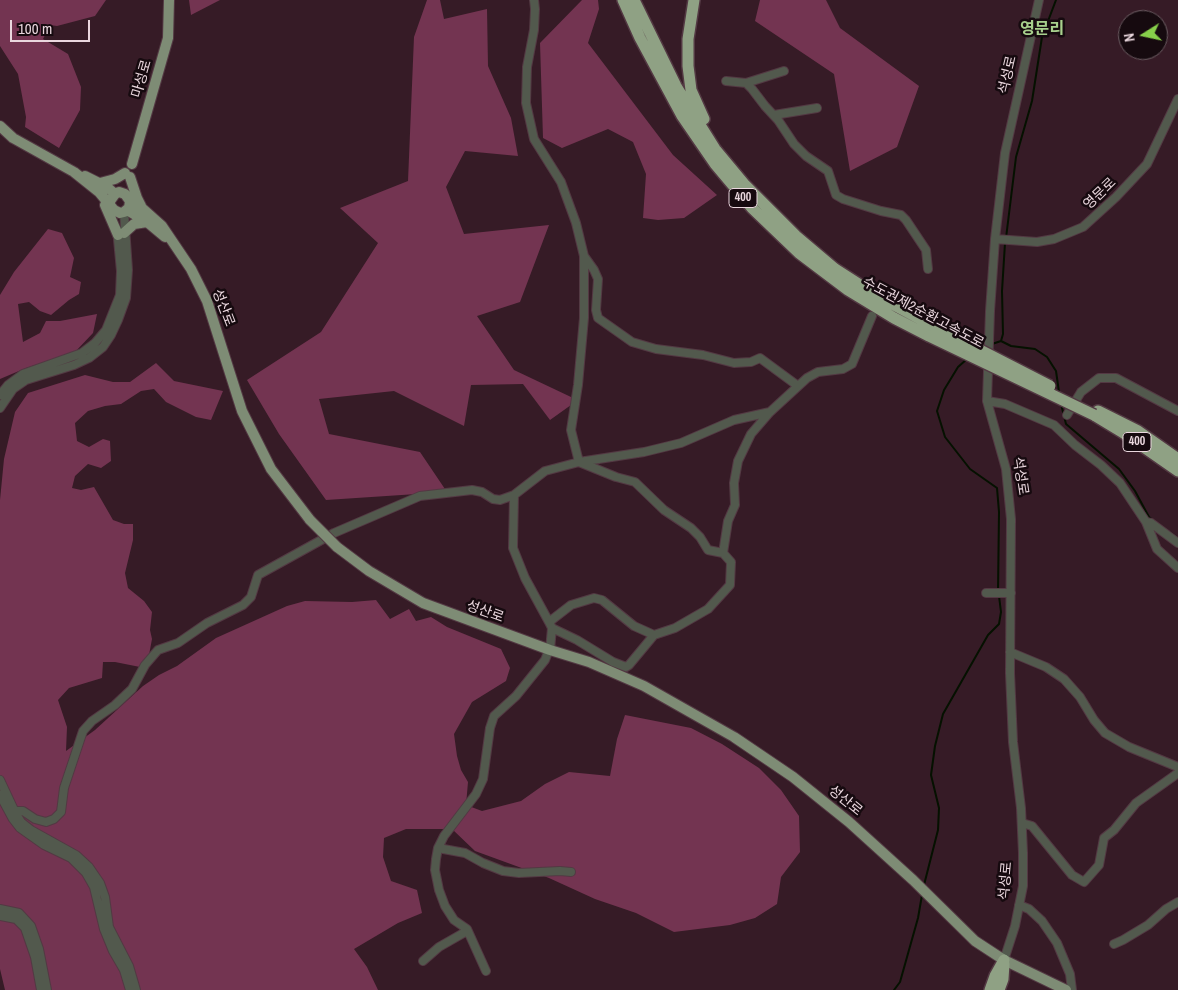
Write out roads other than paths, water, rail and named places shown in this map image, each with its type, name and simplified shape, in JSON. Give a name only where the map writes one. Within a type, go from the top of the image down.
[{"type":"highway","name":"수도권제2순환고속도로","points":[[623,0],[644,46],[682,116],[715,164],[752,208],[799,254],[842,286],[878,309],[932,332],[1095,413],[1138,431],[1178,459]]},
{"type":"highway","name":"수도권제2순환고속도로","points":[[634,0],[676,86],[715,149],[745,185],[773,215],[835,269],[932,332]]},
{"type":"highway","points":[[694,0],[688,39],[688,66],[691,90],[713,137],[715,149]]},
{"type":"highway","name":"수도권제2순환고속도로","points":[[1095,413],[1178,471]]},
{"type":"highway","name":"석성로","points":[[990,990],[1004,960]]},
{"type":"highway","name":"석성로","points":[[999,990],[1003,979],[1004,960]]},
{"type":"main road","name":"마성로","points":[[132,164],[168,38],[169,0]]},
{"type":"main road","points":[[0,126],[13,138],[74,172],[100,183],[115,194],[110,201],[122,206],[143,208]]},
{"type":"main road","points":[[74,172],[99,192],[147,222],[177,248]]},
{"type":"main road","points":[[100,183],[128,175],[143,208],[162,226],[177,248]]},
{"type":"main road","points":[[86,181],[106,207],[121,234],[134,224],[147,222]]},
{"type":"main road","name":"성산로","points":[[177,248],[191,268],[207,301],[242,411],[271,469],[310,520],[337,547],[369,571],[423,603],[549,650],[589,662],[644,686],[734,737],[793,777],[849,822],[913,880],[975,941],[1004,960]]},
{"type":"main road","points":[[1004,960],[1066,990]]},
{"type":"street","points":[[534,0],[534,30],[527,67],[526,104],[534,139],[561,182],[576,223],[584,256],[583,328],[578,385],[571,430],[579,462]]},
{"type":"street","name":"석성로","points":[[1004,960],[1015,926],[1023,886],[1022,823],[1013,742],[1010,652],[1011,520],[1006,469],[987,401],[988,357],[1005,154],[1039,0]]},
{"type":"street","points":[[726,81],[746,83],[784,70]]},
{"type":"street","points":[[746,83],[774,116],[794,144],[806,156],[828,171],[836,195],[843,199],[901,215],[906,220],[926,250],[928,269]]},
{"type":"street","name":"영문로","points":[[997,240],[1037,242],[1054,239],[1083,227],[1116,197],[1147,164],[1178,99]]},
{"type":"street","points":[[774,116],[817,108]]},
{"type":"street","points":[[0,395],[8,385],[23,374],[82,353],[95,343],[106,330],[120,295],[122,206],[132,164]]},
{"type":"street","points":[[115,194],[128,175]]},
{"type":"street","points":[[0,408],[14,389],[26,380],[74,365],[88,358],[103,346],[118,320],[126,298],[128,270],[121,234]]},
{"type":"street","points":[[584,256],[598,279],[596,310],[598,318],[632,342],[656,349],[702,355],[734,363],[750,362],[760,358],[798,386]]},
{"type":"street","points":[[723,553],[728,521],[735,505],[734,483],[738,462],[751,434],[770,412],[807,378],[818,372],[843,369],[852,364],[872,316]]},
{"type":"street","points":[[1067,415],[1081,392],[1099,378],[1116,378],[1178,411]]},
{"type":"street","points":[[987,401],[1005,404],[1054,425],[1075,445],[1101,465],[1120,483],[1146,522],[1153,543],[1178,568]]},
{"type":"street","points":[[14,811],[23,811],[35,819],[46,822],[54,819],[61,812],[64,788],[83,731],[92,721],[115,705],[132,688],[145,665],[158,650],[178,643],[207,623],[243,605],[251,596],[258,575],[334,533],[420,496],[472,490],[500,500],[514,495],[545,471],[579,462],[644,452],[681,443],[734,420],[770,412]]},
{"type":"street","points":[[550,625],[613,662],[626,667],[654,635],[675,628],[708,609],[730,586],[730,562],[723,553],[708,550],[696,532],[664,510],[635,482],[616,477],[579,462]]},
{"type":"street","points":[[486,971],[467,930],[454,920],[445,906],[435,870],[438,848],[444,836],[476,794],[483,779],[490,728],[494,716],[516,696],[545,660],[549,650],[550,625],[525,578],[513,548],[514,495]]},
{"type":"street","points":[[1146,522],[1178,542]]},
{"type":"street","points":[[986,593],[1011,593]]},
{"type":"street","points":[[550,625],[571,605],[582,600],[594,598],[602,600],[634,626],[654,635]]},
{"type":"street","points":[[1010,652],[1046,667],[1064,679],[1080,697],[1094,720],[1105,733],[1130,747],[1178,767]]},
{"type":"street","points":[[1022,823],[1032,826],[1072,875],[1084,882],[1099,865],[1104,838],[1114,830],[1136,803],[1178,773]]},
{"type":"street","points":[[0,780],[21,822],[31,830],[76,855],[89,867],[100,883],[105,897],[109,927],[129,966],[136,990]]},
{"type":"street","points":[[0,795],[20,828],[44,844],[71,858],[86,873],[94,887],[104,929],[113,951],[124,970],[130,990]]},
{"type":"street","points":[[438,848],[465,852],[483,863],[503,871],[519,873],[560,870],[572,872]]},
{"type":"street","points":[[1114,944],[1148,925],[1176,903],[1178,896]]},
{"type":"street","points":[[1019,905],[1029,909],[1042,921],[1057,943],[1070,974],[1072,990]]},
{"type":"street","points":[[0,909],[19,913],[31,926],[39,949],[47,990]]},
{"type":"street","points":[[0,916],[16,919],[25,928],[35,957],[41,990]]},
{"type":"street","points":[[423,961],[439,947],[467,930]]},
{"type":"waterway","points":[[1006,238],[1016,157],[1032,101],[1042,37],[1056,0]]},
{"type":"waterway","points":[[992,344],[1001,341],[1003,334],[1002,291],[1005,243]]},
{"type":"waterway","points":[[1001,341],[1011,346],[1035,349],[1047,357],[1056,371],[1059,392]]},
{"type":"waterway","points":[[967,359],[958,367],[944,390],[937,411],[945,437],[970,469],[997,488],[999,512],[998,591]]},
{"type":"waterway","points":[[1061,404],[1066,424],[1119,469],[1135,491],[1149,517],[1154,521]]},
{"type":"waterway","points":[[1170,532],[1178,538]]},
{"type":"waterway","points":[[924,885],[938,830],[939,808],[931,775],[935,746],[943,714],[988,635],[999,624],[1001,612],[999,596]]},
{"type":"waterway","points":[[894,990],[900,982],[918,918],[922,895]]},
{"type":"district","name":"영문리","points":[[1042,30]]}]
